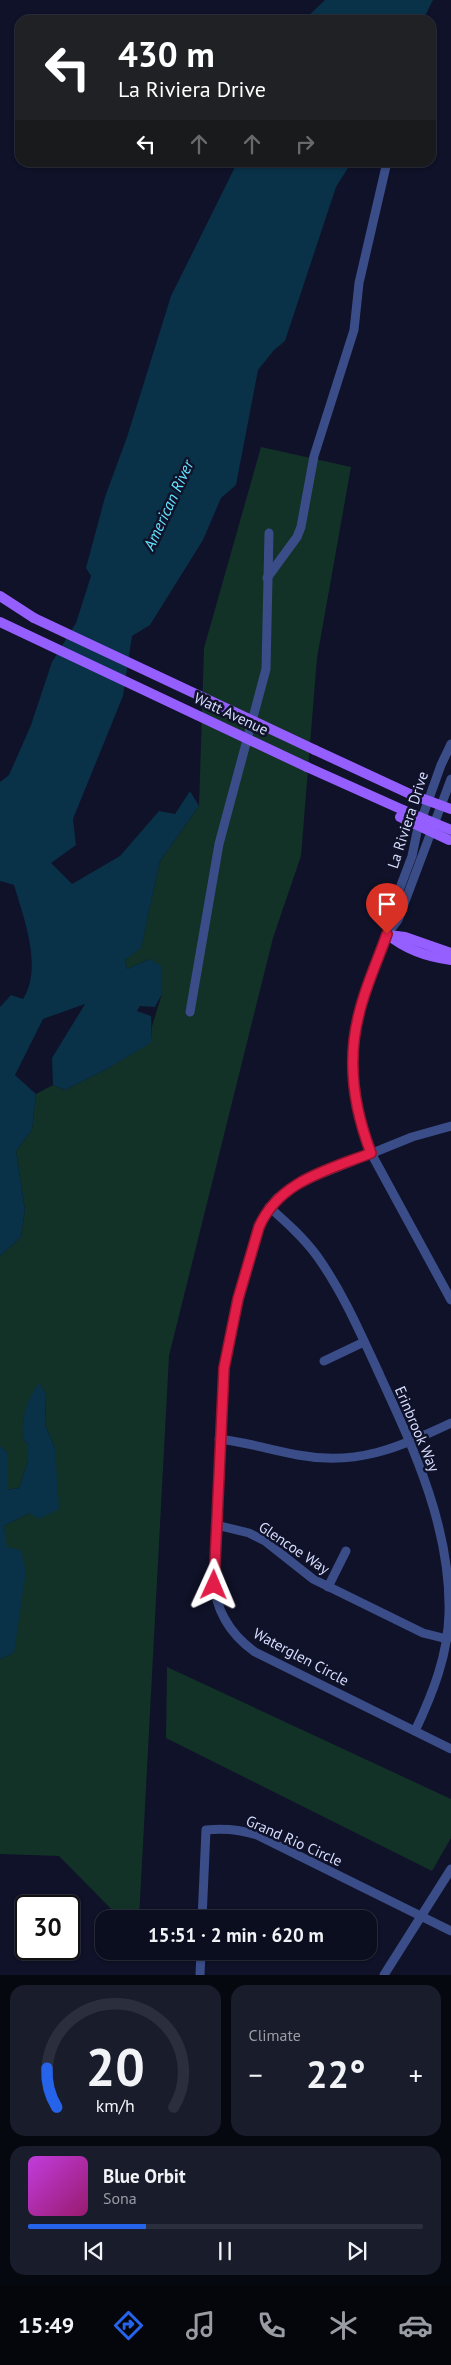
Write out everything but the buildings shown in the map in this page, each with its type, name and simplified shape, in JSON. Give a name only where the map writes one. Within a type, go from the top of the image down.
[{"type":"main road","points":[[0,596],[34,618]]},
{"type":"main road","name":"Watt Avenue","points":[[0,603],[410,794],[451,809]]},
{"type":"main road","name":"Watt Avenue","points":[[0,622],[343,784],[450,837]]},
{"type":"main road","points":[[387,934],[405,937],[451,953]]},
{"type":"main road","points":[[387,934],[401,946],[421,954],[451,960]]},
{"type":"street","points":[[267,578],[297,537],[301,527],[314,456],[354,330],[359,283],[386,167]]},
{"type":"street","points":[[190,1012],[220,844],[266,669],[269,533]]},
{"type":"street","name":"La Riviera Drive","points":[[451,744],[417,832],[412,856],[389,916],[387,934],[359,1012],[353,1071],[357,1107],[371,1153],[451,1300]]},
{"type":"street","name":"La Riviera Drive","points":[[387,934],[398,920],[451,779]]},
{"type":"street","name":"Waterglen Circle","points":[[451,1126],[412,1137],[296,1184],[270,1207],[259,1227],[230,1333],[221,1394],[214,1579],[216,1597],[223,1618],[237,1637],[255,1652],[451,1749]]},
{"type":"street","name":"Erinbrook Way","points":[[270,1207],[298,1233],[317,1256],[344,1301],[411,1442],[424,1476],[446,1564],[449,1589],[447,1639],[436,1684],[415,1731]]},
{"type":"street","points":[[324,1361],[364,1342]]},
{"type":"street","points":[[219,1439],[262,1445],[295,1455],[333,1459],[365,1456],[411,1442],[451,1423]]},
{"type":"street","name":"Glencoe Way","points":[[216,1525],[238,1530],[264,1541],[304,1573],[328,1586],[423,1633],[447,1639]]},
{"type":"street","name":"Glencoe Way","points":[[328,1586],[346,1551]]},
{"type":"street","name":"Grand Rio Circle","points":[[202,1910],[206,1830],[223,1828],[257,1835],[421,1916]]},
{"type":"street","points":[[384,1975],[451,1869]]},
{"type":"street","points":[[421,1916],[451,1931]]},
{"type":"street","points":[[200,1975],[201,1960]]},
{"type":"green space","points":[[261,447],[351,467],[317,658],[301,856],[273,938],[169,1356],[139,1910],[112,1910],[59,1856],[0,1854],[0,1659],[14,1653],[4,1526],[29,1513],[55,1448],[45,1424],[46,1394],[39,1384],[30,1398],[23,1423],[23,1439],[28,1444],[28,1461],[19,1488],[7,1490],[7,1452],[0,1446],[0,1256],[21,1237],[25,1210],[16,1151],[32,1130],[36,1094],[53,1085],[65,1090],[107,1069],[152,1041],[152,1026],[162,994],[150,959],[127,969],[125,960],[141,947],[160,861],[199,806],[204,648]]},
{"type":"green space","points":[[167,1667],[451,1799],[451,1838],[432,1871],[166,1738]]},
{"type":"water","points":[[325,0],[433,0],[426,15],[309,15]]},
{"type":"water","name":"American River","points":[[235,167],[348,167],[336,187],[285,341],[274,350],[258,370],[236,485],[221,498],[203,540],[150,625],[132,636],[123,696],[73,819],[76,845],[51,863],[72,884],[120,856],[159,811],[175,814],[190,791],[199,806],[160,861],[141,948],[125,960],[127,969],[150,959],[161,966],[162,994],[155,1007],[140,1006],[137,1011],[151,1016],[152,1042],[107,1069],[65,1090],[53,1085],[52,1058],[85,1004],[43,1019],[15,1075],[36,1094],[32,1130],[16,1151],[25,1210],[21,1237],[0,1256],[0,1007],[11,995],[23,999],[29,986],[32,958],[27,928],[14,885],[0,881],[0,782],[9,775],[31,725],[52,662],[76,623],[91,576],[86,568],[105,497],[127,437],[171,296]]},
{"type":"water","points":[[39,1383],[46,1394],[45,1424],[55,1448],[59,1509],[39,1519],[29,1513],[4,1526],[7,1547],[21,1550],[26,1571],[14,1653],[0,1659],[0,1446],[7,1452],[7,1490],[19,1488],[28,1461],[28,1444],[23,1439],[24,1416],[30,1397]]},
{"type":"route","points":[[214,1585],[221,1394],[228,1341],[238,1299],[259,1227],[263,1217],[277,1198],[296,1184],[371,1153],[360,1121],[355,1095],[354,1047],[359,1012],[387,934]]}]
